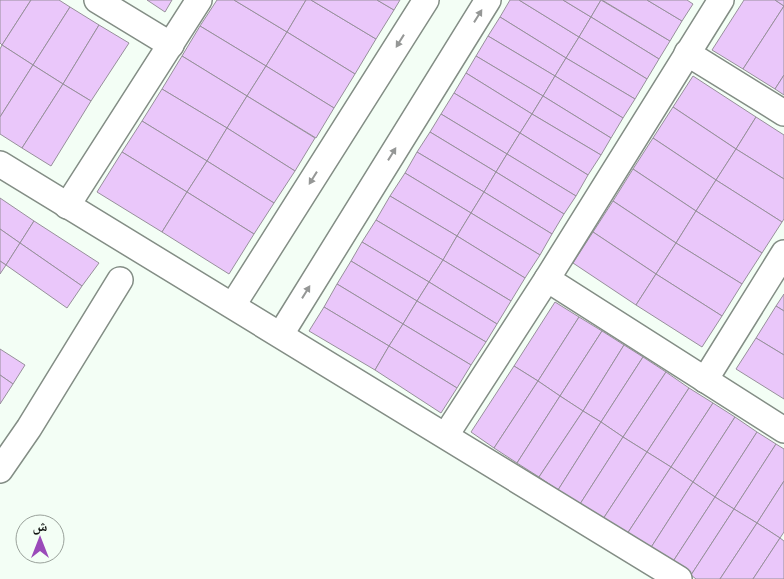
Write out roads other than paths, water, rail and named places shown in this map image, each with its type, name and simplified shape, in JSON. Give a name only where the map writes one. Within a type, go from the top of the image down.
[{"type":"street","points":[[97,0],[171,46]]},
{"type":"street","points":[[67,206],[199,0]]},
{"type":"street","points":[[233,305],[426,0]]},
{"type":"street","points":[[281,334],[488,0]]},
{"type":"street","points":[[446,435],[548,279],[721,0]]},
{"type":"street","points":[[687,53],[784,113]]},
{"type":"street","points":[[0,164],[679,579]]},
{"type":"street","points":[[705,380],[784,254]]},
{"type":"street","points":[[548,279],[784,430]]},
{"type":"street","points":[[0,470],[29,428],[120,280]]}]
